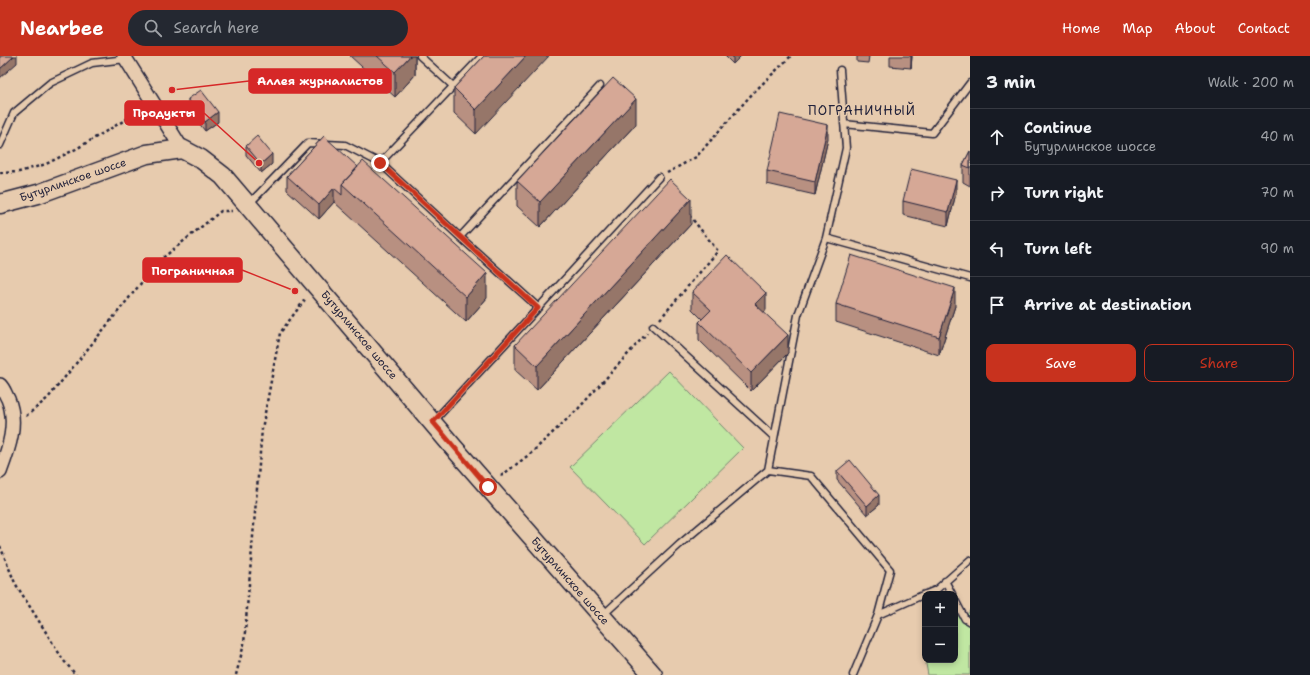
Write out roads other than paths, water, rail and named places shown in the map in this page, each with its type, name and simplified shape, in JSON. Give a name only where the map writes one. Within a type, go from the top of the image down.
[{"type":"main road","name":"Бутурлинское шоссе","points":[[0,204],[38,194],[147,154],[182,149],[201,158],[223,176],[488,487],[653,675]]},
{"type":"street","points":[[125,58],[182,149]]},
{"type":"street","points":[[0,385],[3,388],[11,407],[13,426],[7,452],[0,472]]},
{"type":"lane","points":[[420,56],[453,86]]},
{"type":"lane","points":[[380,163],[482,56]]},
{"type":"lane","points":[[0,145],[14,113],[50,83],[92,63],[125,58]]},
{"type":"lane","points":[[601,616],[680,544],[768,470],[798,316],[826,238],[846,148],[840,70]]},
{"type":"lane","points":[[844,124],[932,133],[970,83]]},
{"type":"lane","points":[[460,237],[600,86]]},
{"type":"lane","points":[[246,203],[308,143],[345,145],[380,163],[538,308]]},
{"type":"lane","points":[[433,422],[660,177]]},
{"type":"lane","points":[[826,238],[970,278]]},
{"type":"lane","points":[[653,326],[774,437]]},
{"type":"lane","points":[[768,470],[811,476],[890,570],[878,615],[853,675]]},
{"type":"lane","points":[[933,591],[970,560]]},
{"type":"lane","points":[[945,581],[950,591]]},
{"type":"lane","points":[[878,615],[922,595]]},
{"type":"lane","points":[[958,606],[965,620],[970,622]]},
{"type":"place","name":"Аллея журналистов","points":[[172,90]]},
{"type":"place","name":"Продукты","points":[[259,163]]},
{"type":"place","name":"Пограничная","points":[[295,291]]},
{"type":"district","name":"ПОГРАНИЧНЫЙ","points":[[862,110]]}]
